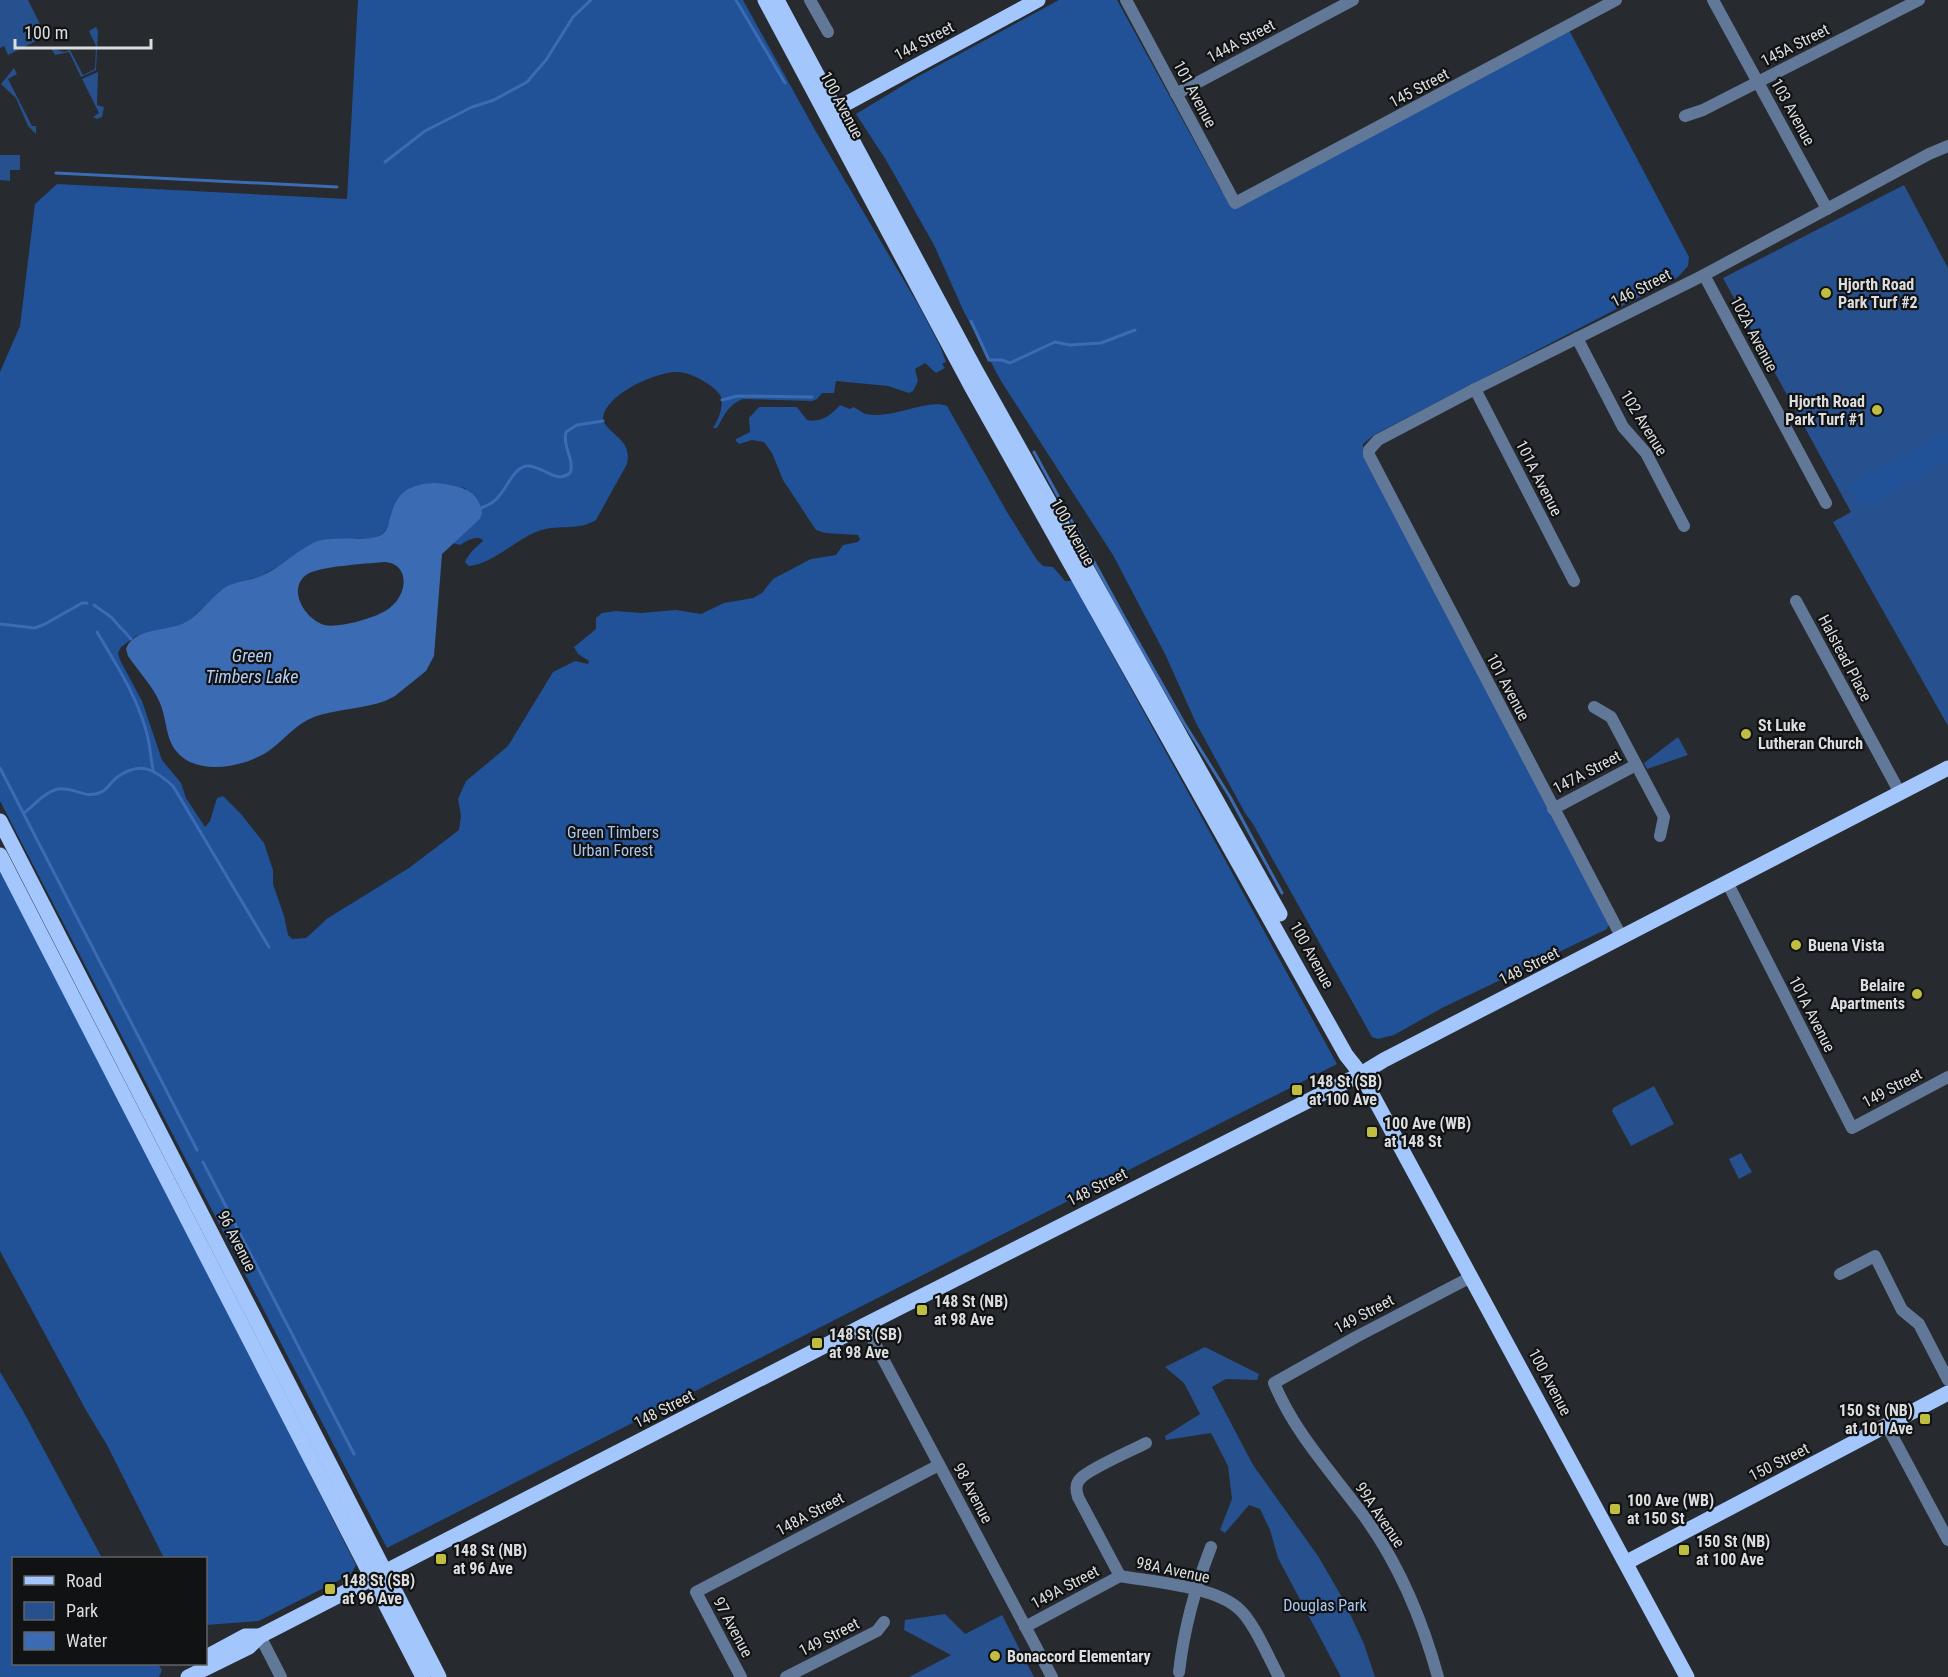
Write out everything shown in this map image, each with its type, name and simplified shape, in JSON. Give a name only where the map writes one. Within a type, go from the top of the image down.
[{"type":"main road","name":"100 Avenue","points":[[765,0],[831,112],[1355,1050],[1361,1074],[1627,1562],[1687,1677]]},
{"type":"main road","name":"100 Avenue","points":[[777,0],[831,112]]},
{"type":"main road","name":"144 Street","points":[[831,112],[1038,0]]},
{"type":"main road","name":"148 Street","points":[[188,1677],[249,1647],[260,1636],[378,1575],[1361,1074],[1948,768]]},
{"type":"main road","name":"96 Avenue","points":[[0,822],[285,1374],[423,1677]]},
{"type":"main road","name":"96 Avenue","points":[[0,855],[378,1575],[440,1677]]},
{"type":"main road","name":"150 Street","points":[[1627,1562],[1948,1393]]},
{"type":"main road","name":"148 Street","points":[[207,1656],[245,1636],[260,1636]]},
{"type":"main road","points":[[180,1677],[183,1671],[192,1665]]},
{"type":"street","points":[[810,0],[828,32]]},
{"type":"street","name":"101 Avenue","points":[[1125,0],[1235,203]]},
{"type":"street","name":"144A Street","points":[[1176,94],[1353,0]]},
{"type":"street","name":"145 Street","points":[[1235,203],[1616,0]]},
{"type":"street","name":"103 Avenue","points":[[1713,0],[1827,208]]},
{"type":"street","name":"145A Street","points":[[1685,116],[1703,110],[1918,0]]},
{"type":"street","name":"146 Street","points":[[1929,154],[1948,141]]},
{"type":"street","name":"146 Street","points":[[1369,450],[1378,440],[1475,389],[1704,275],[1929,154],[1948,146]]},
{"type":"street","name":"102A Avenue","points":[[1704,275],[1826,503]]},
{"type":"street","name":"102 Avenue","points":[[1577,338],[1623,427],[1646,453],[1684,526]]},
{"type":"street","name":"101A Avenue","points":[[1475,389],[1574,582]]},
{"type":"street","name":"101 Avenue","points":[[1369,450],[1369,455],[1622,938]]},
{"type":"street","name":"Halstead Place","points":[[1796,601],[1900,793]]},
{"type":"street","points":[[1594,707],[1611,717],[1664,817],[1660,836]]},
{"type":"street","name":"147A Street","points":[[1553,809],[1636,765]]},
{"type":"street","name":"101A Avenue","points":[[1727,882],[1852,1128]]},
{"type":"street","name":"149 Street","points":[[1852,1128],[1948,1077]]},
{"type":"street","points":[[1840,1274],[1875,1256],[1902,1310],[1919,1324],[1948,1380]]},
{"type":"street","name":"149 Street","points":[[1274,1383],[1471,1277]]},
{"type":"street","name":"98 Avenue","points":[[865,1325],[1052,1677]]},
{"type":"street","name":"99A Avenue","points":[[1274,1383],[1306,1443],[1362,1512],[1379,1537],[1420,1620],[1438,1677]]},
{"type":"street","points":[[1887,1426],[1948,1540]]},
{"type":"street","name":"98A Avenue","points":[[1146,1443],[1087,1474],[1077,1484],[1078,1497],[1120,1576],[1195,1589],[1228,1602],[1240,1610],[1247,1620],[1279,1677]]},
{"type":"street","name":"148A Street","points":[[696,1592],[939,1465]]},
{"type":"street","points":[[1179,1672],[1183,1638],[1195,1589],[1210,1547]]},
{"type":"street","name":"149A Street","points":[[1025,1627],[1120,1576]]},
{"type":"street","name":"97 Avenue","points":[[696,1592],[741,1677]]},
{"type":"street","name":"149 Street","points":[[786,1677],[877,1631],[884,1622]]},
{"type":"street","points":[[260,1636],[281,1677]]},
{"type":"green space","points":[[0,0],[28,0],[46,36],[8,55],[4,46],[0,48]]},
{"type":"green space","name":"Green Timbers Urban Forest","points":[[358,0],[743,0],[815,130],[919,306],[946,362],[942,364],[945,368],[936,373],[925,363],[915,369],[918,381],[913,391],[909,393],[888,386],[836,381],[834,393],[822,393],[812,401],[743,399],[730,407],[717,428],[713,428],[720,413],[721,397],[715,389],[703,381],[690,374],[679,372],[645,380],[621,394],[605,411],[603,421],[625,445],[628,456],[627,464],[596,520],[589,524],[544,529],[486,561],[469,566],[465,562],[470,553],[483,541],[482,539],[473,539],[460,545],[453,543],[480,519],[465,488],[435,483],[389,522],[386,530],[378,537],[325,540],[261,576],[220,591],[189,621],[177,627],[136,636],[121,647],[118,653],[120,660],[142,701],[162,760],[181,783],[186,798],[205,827],[210,821],[217,798],[223,796],[264,843],[273,870],[273,884],[288,935],[292,939],[306,938],[328,918],[409,868],[459,830],[461,816],[458,799],[466,781],[508,746],[553,672],[575,661],[588,664],[589,661],[578,654],[574,647],[596,629],[596,618],[602,613],[676,610],[701,614],[724,603],[753,598],[762,593],[773,579],[811,559],[836,555],[843,545],[858,542],[860,539],[858,535],[825,533],[816,530],[783,480],[772,453],[764,442],[752,440],[739,444],[736,441],[750,432],[749,418],[759,407],[797,407],[807,420],[812,421],[825,417],[840,405],[876,415],[939,404],[947,406],[1037,560],[1043,566],[1053,567],[1065,581],[1072,581],[1337,1064],[387,1548],[0,801],[0,372],[20,326],[35,204],[57,184],[347,199]]},
{"type":"green space","points":[[1059,0],[1117,0],[1221,190],[1231,200],[1569,30],[1689,257],[1688,266],[1678,277],[1374,435],[1363,444],[1363,451],[1610,921],[1607,929],[1442,1008],[1394,1035],[1378,1039],[1372,1037],[1196,723],[1166,656],[1113,555],[1001,381],[964,312],[934,245],[886,160],[856,114],[917,77]]},
{"type":"green space","points":[[96,27],[98,31],[96,70],[81,77],[69,52],[55,55],[51,48],[64,52],[70,50],[83,75],[95,69],[96,46],[89,31]]},
{"type":"green space","points":[[14,68],[17,74],[8,79],[32,126],[36,126],[36,134],[28,126],[16,98],[1,84]]},
{"type":"green space","points":[[98,72],[97,105],[104,107],[102,117],[97,119],[93,117],[99,113],[82,79]]},
{"type":"green space","points":[[0,155],[20,155],[20,170],[10,170],[10,181],[0,180]]},
{"type":"green space","points":[[1904,185],[1948,268],[1948,726],[1833,522],[1851,512],[1723,278]]},
{"type":"green space","points":[[1948,431],[1948,461],[1861,509],[1848,485]]},
{"type":"green space","points":[[1678,737],[1688,755],[1647,769],[1644,763]]},
{"type":"green space","points":[[0,864],[281,1411],[356,1565],[351,1574],[259,1621],[207,1625],[207,1557],[163,1557],[107,1445],[0,1251]]},
{"type":"green space","points":[[1654,1086],[1674,1124],[1631,1146],[1612,1111],[1613,1108]]},
{"type":"green space","points":[[1741,1153],[1752,1172],[1739,1179],[1729,1159]]},
{"type":"green space","name":"Douglas Park","points":[[1205,1347],[1259,1374],[1257,1380],[1226,1379],[1212,1387],[1253,1465],[1318,1556],[1343,1599],[1364,1644],[1375,1677],[1341,1677],[1278,1558],[1270,1530],[1260,1509],[1249,1505],[1225,1533],[1220,1530],[1232,1499],[1228,1466],[1211,1433],[1166,1440],[1165,1436],[1200,1414],[1184,1383],[1165,1367]]},
{"type":"green space","points":[[0,1372],[101,1557],[12,1557],[12,1665],[159,1665],[162,1670],[159,1677],[0,1677]]},
{"type":"green space","points":[[945,1614],[965,1634],[1002,1615],[1034,1677],[909,1677],[951,1655],[904,1630],[905,1620]]},
{"type":"water","name":"Green Timbers Lake","points":[[435,483],[465,489],[476,498],[482,513],[480,519],[442,554],[434,656],[426,671],[395,696],[385,701],[314,717],[296,728],[270,750],[236,765],[209,767],[197,765],[186,760],[177,752],[170,741],[162,707],[156,695],[128,656],[126,649],[130,642],[144,633],[186,622],[224,588],[270,572],[313,543],[321,540],[368,538],[381,535],[387,529],[397,500],[406,490],[419,485]],"holes":[[[391,563],[401,572],[402,592],[393,605],[371,617],[340,625],[324,625],[310,617],[298,596],[301,581],[306,575],[320,569]]]},
{"type":"waterway","points":[[385,162],[425,131],[472,107],[494,100],[527,82],[546,60],[573,17],[591,0]]},
{"type":"waterway","points":[[736,0],[785,83]]},
{"type":"waterway","points":[[56,173],[337,187]]},
{"type":"waterway","points":[[971,321],[989,360],[1002,360],[1010,363],[1055,342],[1070,345],[1101,343],[1135,330]]},
{"type":"waterway","points":[[722,400],[737,396],[812,397]]},
{"type":"waterway","points":[[481,508],[498,497],[512,476],[526,466],[532,466],[559,477],[570,473],[571,463],[566,432],[577,425],[603,421]]},
{"type":"waterway","points":[[1034,452],[1124,617],[1184,723],[1230,797],[1282,893]]},
{"type":"waterway","points":[[0,624],[35,628],[82,603],[87,603]]},
{"type":"waterway","points":[[94,605],[111,617],[131,639]]},
{"type":"waterway","points":[[97,632],[127,683],[139,710],[148,738],[153,770]]},
{"type":"waterway","points":[[0,768],[197,1150]]},
{"type":"waterway","points":[[24,813],[44,796],[58,789],[94,794],[104,791],[116,778],[132,769],[153,771],[173,786],[269,947]]},
{"type":"waterway","points":[[203,1162],[354,1454]]},
{"type":"place","name":"Hjorth Road Park Turf #2","points":[[1826,293]]},
{"type":"place","name":"Hjorth Road Park Turf #1","points":[[1877,410]]},
{"type":"place","name":"St Luke Lutheran Church","points":[[1746,734]]},
{"type":"place","name":"Buena Vista","points":[[1796,945]]},
{"type":"place","name":"Belaire Apartments","points":[[1917,994]]},
{"type":"place","name":"148 St (SB) at 100 Ave","points":[[1297,1090]]},
{"type":"place","name":"100 Ave (WB) at 148 St","points":[[1372,1132]]},
{"type":"place","name":"148 St (NB) at 98 Ave","points":[[922,1310]]},
{"type":"place","name":"148 St (SB) at 98 Ave","points":[[817,1343]]},
{"type":"place","name":"150 St (NB) at 101 Ave","points":[[1925,1419]]},
{"type":"place","name":"100 Ave (WB) at 150 St","points":[[1615,1509]]},
{"type":"place","name":"150 St (NB) at 100 Ave","points":[[1684,1550]]},
{"type":"place","name":"148 St (NB) at 96 Ave","points":[[441,1559]]},
{"type":"place","name":"148 St (SB) at 96 Ave","points":[[330,1589]]},
{"type":"place","name":"Bonaccord Elementary","points":[[995,1656]]}]
